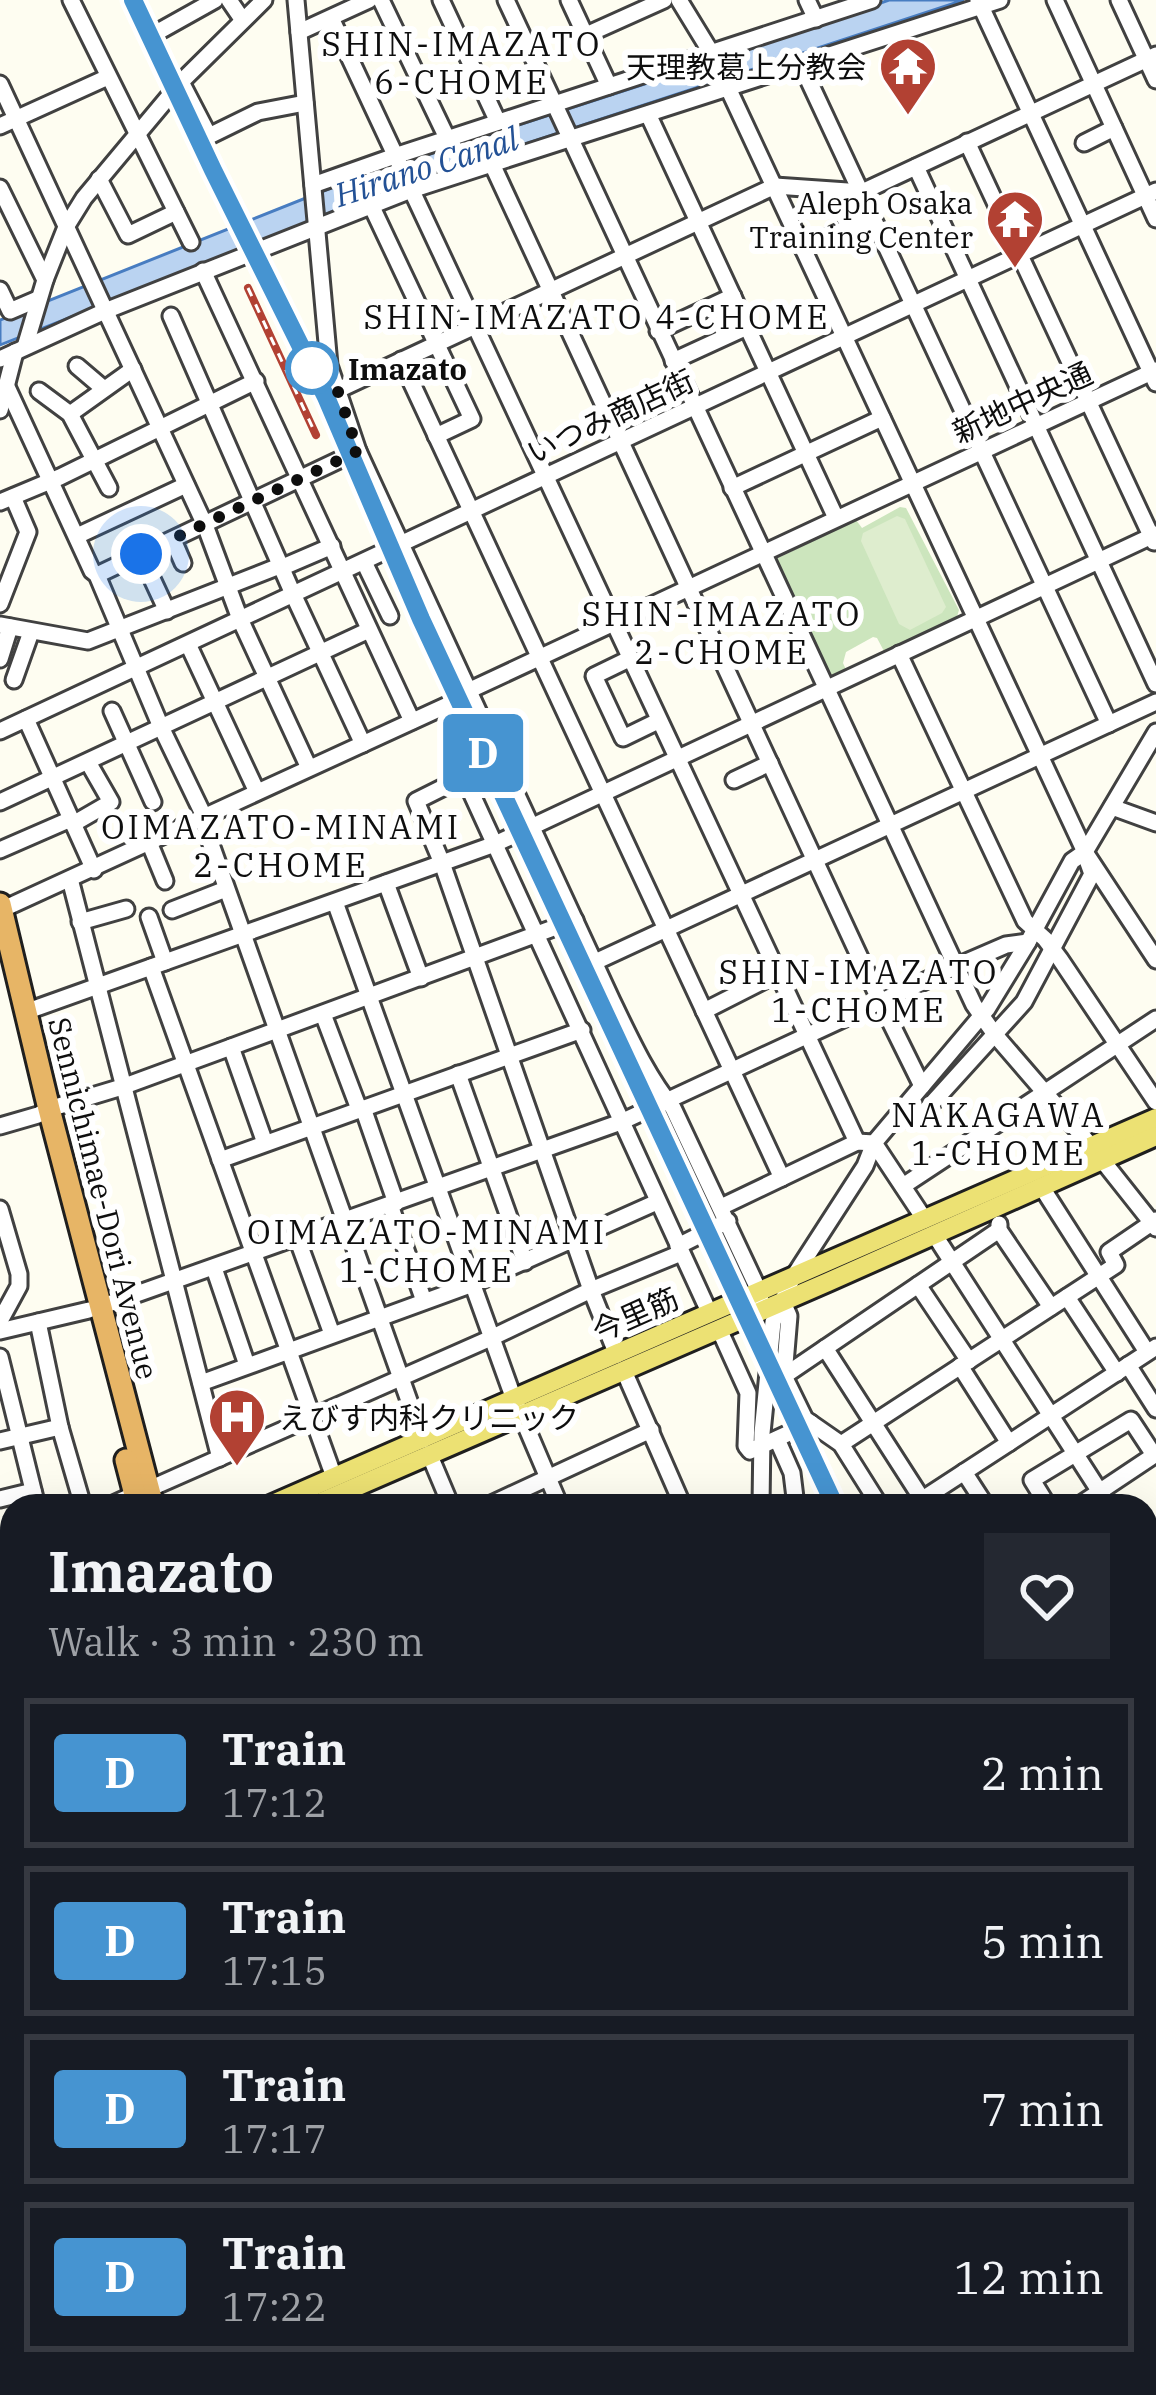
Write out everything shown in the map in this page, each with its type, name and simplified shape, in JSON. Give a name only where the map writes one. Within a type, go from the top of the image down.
[{"type":"highway","name":"Sennichimae-Dori Avenue","points":[[1,907],[44,1112]]},
{"type":"highway","name":"Sennichimae-Dori Avenue","points":[[0,961],[44,1112],[142,1494]]},
{"type":"main road","name":"今里筋","points":[[759,1302],[783,1302],[1156,1118]]},
{"type":"main road","name":"今里筋","points":[[339,1492],[426,1448],[759,1302],[792,1279],[996,1207],[1041,1186],[1093,1148],[1156,1136]]},
{"type":"street","points":[[71,0],[191,242]]},
{"type":"street","points":[[157,33],[215,0]]},
{"type":"street","points":[[229,0],[242,19]]},
{"type":"street","points":[[0,410],[11,352],[37,302],[66,227],[137,131],[263,0]]},
{"type":"street","points":[[296,0],[329,365],[358,451],[635,1049],[668,1101],[725,1214],[759,1302]]},
{"type":"street","points":[[299,32],[369,0]]},
{"type":"street","points":[[381,0],[447,138]]},
{"type":"street","points":[[441,0],[498,122]]},
{"type":"street","points":[[506,0],[981,1016],[1155,1223],[1109,1252],[1116,1265],[841,1444]]},
{"type":"street","points":[[569,0],[609,86]]},
{"type":"street","points":[[807,0],[815,19]]},
{"type":"street","points":[[314,187],[447,138],[872,0]]},
{"type":"street","points":[[11,352],[104,309],[410,188],[1000,0]]},
{"type":"street","points":[[1055,0],[1114,128],[1151,193],[1156,219]]},
{"type":"street","points":[[1119,0],[1151,57],[1156,80]]},
{"type":"street","points":[[586,35],[677,1],[712,54],[1092,874],[1024,1002],[917,1120],[896,1118]]},
{"type":"street","points":[[979,3],[1154,375]]},
{"type":"street","points":[[331,18],[806,1037],[866,1142],[903,1186],[1102,1494]]},
{"type":"street","points":[[338,390],[775,186],[862,192],[1151,57]]},
{"type":"street","points":[[801,64],[1109,724]]},
{"type":"street","points":[[8,122],[108,77]]},
{"type":"street","points":[[181,82],[209,136],[258,112],[305,103]]},
{"type":"street","points":[[0,85],[8,122],[66,227],[133,369],[309,769]]},
{"type":"street","points":[[648,114],[836,518]]},
{"type":"street","points":[[1084,143],[1114,128]]},
{"type":"street","points":[[25,1012],[495,844],[1154,539],[968,142]]},
{"type":"street","points":[[492,164],[922,1086]]},
{"type":"street","points":[[916,167],[1156,684]]},
{"type":"street","points":[[99,179],[128,235],[176,212]]},
{"type":"street","points":[[0,188],[45,280]]},
{"type":"street","name":"いつみ商店街","points":[[0,731],[1151,193]]},
{"type":"street","points":[[371,206],[472,419],[436,436]]},
{"type":"street","points":[[803,249],[874,216]]},
{"type":"street","points":[[203,271],[412,721]]},
{"type":"street","points":[[0,290],[10,311],[37,302]]},
{"type":"street","points":[[658,331],[733,296]]},
{"type":"street","points":[[171,316],[363,744]]},
{"type":"street","points":[[673,361],[747,327]]},
{"type":"street","points":[[401,360],[782,1178]]},
{"type":"street","points":[[77,366],[104,389]]},
{"type":"street","points":[[70,414],[133,369]]},
{"type":"street","name":"新地中央通","points":[[1,907],[94,869],[836,518],[1154,375]]},
{"type":"street","points":[[0,604],[28,532],[6,500],[256,381]]},
{"type":"street","points":[[8,382],[202,812],[344,1221],[446,1494]]},
{"type":"street","points":[[38,391],[70,414],[109,488]]},
{"type":"street","points":[[732,488],[882,418]]},
{"type":"street","points":[[124,446],[135,465]]},
{"type":"street","points":[[97,575],[358,451]]},
{"type":"street","points":[[76,536],[186,485]]},
{"type":"street","points":[[173,540],[183,563]]},
{"type":"street","points":[[0,658],[5,626],[88,641],[332,546]]},
{"type":"street","points":[[141,554],[167,610]]},
{"type":"street","points":[[364,562],[391,616]]},
{"type":"street","points":[[0,802],[369,630]]},
{"type":"street","points":[[14,680],[31,632]]},
{"type":"street","points":[[188,644],[256,792]]},
{"type":"street","points":[[899,654],[1032,935],[1052,949],[1156,1102]]},
{"type":"street","points":[[629,659],[593,676],[623,737],[658,722]]},
{"type":"street","points":[[595,962],[1156,702]]},
{"type":"street","points":[[112,711],[153,802]]},
{"type":"street","points":[[26,719],[94,869]]},
{"type":"street","points":[[152,1494],[220,1458],[679,1250],[782,1178],[866,1142],[896,1118],[981,1016],[1072,861],[1084,852],[1156,732]]},
{"type":"street","points":[[0,850],[111,802],[88,762]]},
{"type":"street","points":[[734,780],[770,763]]},
{"type":"street","points":[[678,1494],[591,1290],[416,801],[464,777],[748,1394],[746,1446],[750,1451],[811,1423]]},
{"type":"street","points":[[1112,807],[1156,822]]},
{"type":"street","points":[[149,842],[165,881]]},
{"type":"street","points":[[1084,852],[1156,960]]},
{"type":"street","points":[[70,879],[220,1458]]},
{"type":"street","points":[[386,883],[422,979]]},
{"type":"street","points":[[172,910],[226,889]]},
{"type":"street","points":[[335,902],[491,1337],[555,1494]]},
{"type":"street","points":[[80,922],[126,909]]},
{"type":"street","points":[[148,916],[186,1063],[339,1492]]},
{"type":"street","points":[[0,1126],[231,1048],[575,920]]},
{"type":"street","points":[[0,1331],[173,1283],[621,1123],[1032,935]]},
{"type":"street","points":[[704,1011],[777,974]]},
{"type":"street","points":[[323,1014],[361,1108],[424,1301]]},
{"type":"street","points":[[903,1186],[1156,1019]]},
{"type":"street","points":[[220,1160],[582,1030]]},
{"type":"street","points":[[231,1048],[265,1143]]},
{"type":"street","points":[[458,1074],[525,1262]]},
{"type":"street","points":[[762,1494],[770,1443],[773,1322],[792,1279],[865,1166],[866,1142]]},
{"type":"street","points":[[934,1494],[1152,1349],[1041,1186]]},
{"type":"street","points":[[201,1382],[473,1284],[657,1202]]},
{"type":"street","points":[[996,1207],[999,1230],[1051,1307]]},
{"type":"street","points":[[0,1209],[19,1286],[0,1321]]},
{"type":"street","points":[[784,1376],[999,1230]]},
{"type":"street","points":[[297,1238],[332,1334]]},
{"type":"street","points":[[214,1268],[247,1365]]},
{"type":"street","points":[[918,1285],[1009,1442]]},
{"type":"street","points":[[1067,1297],[1156,1408]]},
{"type":"street","points":[[783,1302],[789,1316],[784,1376],[805,1419],[841,1444],[872,1494]]},
{"type":"street","points":[[38,1322],[80,1494]]},
{"type":"street","points":[[825,1348],[918,1494]]},
{"type":"street","points":[[0,1357],[34,1494]]},
{"type":"street","points":[[1041,1494],[1032,1480],[1131,1420],[1155,1454],[1111,1494]]},
{"type":"street","points":[[0,1441],[60,1427]]},
{"type":"street","points":[[515,1494],[652,1430]]},
{"type":"street","points":[[770,1443],[792,1473],[795,1494]]},
{"type":"street","points":[[964,1472],[978,1494]]},
{"type":"green space","points":[[906,508],[959,610],[956,620],[885,653],[873,637],[846,652],[847,672],[830,679],[772,561],[856,520],[862,528]]},
{"type":"green space","points":[[897,516],[905,519],[946,607],[910,630],[899,624],[861,541],[863,533]]},
{"type":"water","name":"Hirano Canal","points":[[889,0],[964,0],[360,198],[307,224],[0,345],[0,320],[356,178]]},
{"type":"railway","points":[[127,0],[308,370],[415,622],[822,1494]]},
{"type":"railway","points":[[248,288],[316,435]]},
{"type":"train","name":"D","points":[[133,0],[326,397],[421,619],[829,1494]]},
{"type":"place","name":"天理教葛上分教会","points":[[908,117]]},
{"type":"place","name":"Aleph Osaka Training Center","points":[[1015,270]]},
{"type":"place","name":"Imazato","points":[[312,368]]},
{"type":"place","name":"えびす内科クリニック","points":[[237,1468]]},
{"type":"district","name":"SHIN-IMAZATO 6-CHOME","points":[[462,62]]},
{"type":"district","name":"SHIN-IMAZATO 4-CHOME","points":[[597,316]]},
{"type":"district","name":"SHIN-IMAZATO 2-CHOME","points":[[722,632]]},
{"type":"district","name":"OIMAZATO-MINAMI 2-CHOME","points":[[281,845]]},
{"type":"district","name":"SHIN-IMAZATO 1-CHOME","points":[[859,990]]},
{"type":"district","name":"NAKAGAWA 1-CHOME","points":[[999,1133]]},
{"type":"district","name":"OIMAZATO-MINAMI 1-CHOME","points":[[427,1250]]},
{"type":"route","points":[[141,554],[358,451],[329,365],[312,368]]}]
